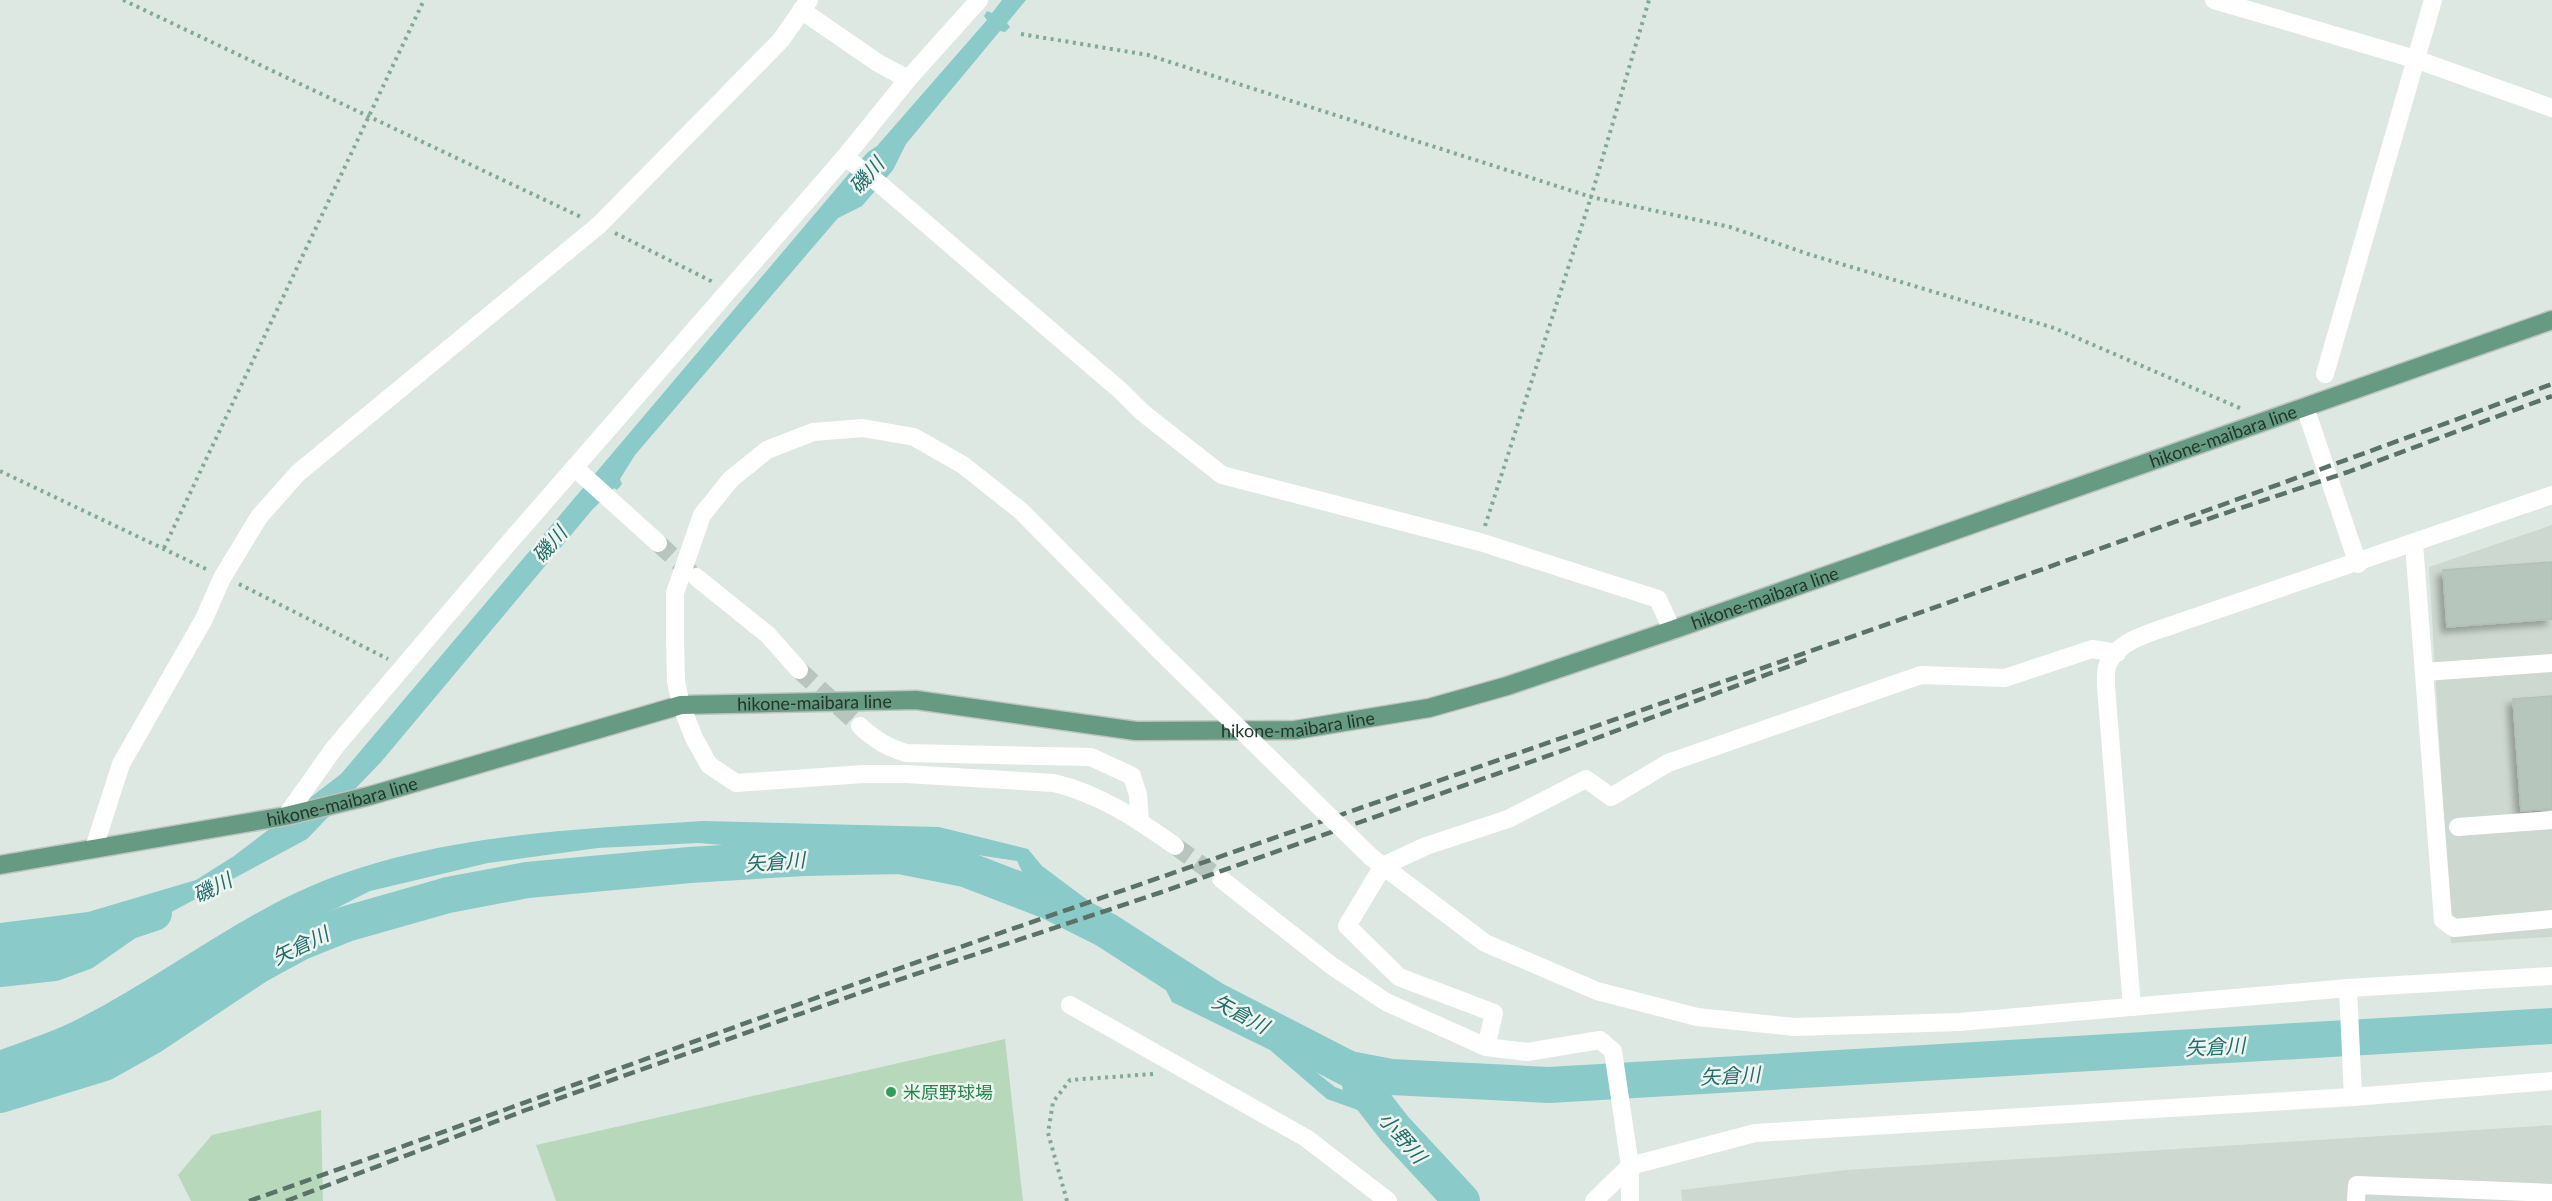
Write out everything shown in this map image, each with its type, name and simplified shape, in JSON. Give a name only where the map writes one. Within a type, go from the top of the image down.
[{"type":"main road","name":"hikone-maibara line","points":[[0,866],[286,816],[369,796],[681,705],[916,700],[1136,731],[1295,730],[1429,708],[1507,686],[1672,630],[2552,320]]},
{"type":"street","points":[[286,816],[335,747],[580,472],[728,292],[849,160],[908,79],[979,0]]},
{"type":"street","points":[[2214,0],[2415,59],[2552,108]]},
{"type":"street","points":[[2325,374],[2433,0]]},
{"type":"street","points":[[94,848],[121,764],[204,619],[222,578],[259,517],[298,473],[599,225],[782,40],[805,5],[878,63],[908,79]]},
{"type":"street","points":[[849,160],[881,184],[1121,391],[1142,412],[1222,475],[1480,542],[1658,599],[1672,630]]},
{"type":"street","points":[[2305,407],[2358,564]]},
{"type":"street","points":[[1175,846],[1140,822],[1078,789],[1054,783],[906,774],[863,774],[736,783],[709,765],[694,738],[681,705],[676,681],[675,593],[702,515],[731,479],[767,450],[813,432],[863,428],[914,437],[963,465],[1021,511],[1158,649],[1377,861],[1485,943],[1597,991],[1697,1017],[1795,1027],[1959,1022],[2348,988],[2552,976]]},
{"type":"street","points":[[580,472],[658,543]]},
{"type":"street","points":[[2132,1007],[2106,687],[2108,664],[2124,644],[2181,622],[2358,564],[2552,495]]},
{"type":"street","points":[[2414,544],[2443,920],[2454,927],[2552,920]]},
{"type":"street","points":[[696,577],[768,635],[799,670]]},
{"type":"street","points":[[1486,1047],[1494,1013],[1399,977],[1347,927],[1377,861],[1508,819],[1586,779],[1611,797],[1668,763],[1921,675],[2005,678],[2092,649],[2117,653]]},
{"type":"street","points":[[2424,672],[2552,663]]},
{"type":"street","points":[[860,726],[882,743],[906,753],[1091,757],[1132,776],[1138,795],[1140,822]]},
{"type":"street","points":[[2458,827],[2552,820]]},
{"type":"street","points":[[1221,879],[1332,966],[1386,1002],[1486,1047],[1527,1052],[1600,1040],[1613,1051],[1630,1166],[1630,1201]]},
{"type":"street","points":[[2348,988],[2353,1097]]},
{"type":"street","points":[[1070,1005],[1306,1138],[1388,1201]]},
{"type":"street","points":[[1594,1201],[1630,1166],[1755,1133],[2353,1097],[2552,1081]]},
{"type":"street","points":[[2356,1201],[2357,1185],[2552,1192]]},
{"type":"path","points":[[123,0],[599,225],[709,279],[728,292]]},
{"type":"path","points":[[164,548],[424,0]]},
{"type":"path","points":[[1480,542],[1591,197],[1649,0]]},
{"type":"path","points":[[1021,34],[1148,55],[1591,197],[1730,227],[1808,254],[2054,328],[2268,420]]},
{"type":"path","points":[[0,471],[164,548],[222,578],[250,589],[404,668]]},
{"type":"path","points":[[1067,1201],[1048,1133],[1053,1102],[1070,1080],[1188,1072]]},
{"type":"shaded area","points":[[2552,525],[2552,937],[2451,943],[2429,567]]},
{"type":"shaded area","points":[[2552,1125],[2552,1201],[1682,1201],[1681,1190],[1846,1170]]},
{"type":"green space","name":"米原野球場","points":[[1005,1039],[1023,1201],[556,1201],[536,1145]]},
{"type":"green space","points":[[321,1110],[323,1201],[191,1201],[178,1175],[212,1135]]},
{"type":"water","points":[[1002,0],[1026,0],[1007,23],[1010,27],[1005,32],[1000,31],[906,144],[893,170],[862,206],[838,218],[635,455],[620,479],[622,484],[617,490],[614,488],[592,510],[381,762],[307,839],[162,917],[0,972],[0,923],[88,912],[196,880],[234,856],[341,774],[852,170],[868,152],[877,146],[987,20],[984,16],[987,11],[992,13]]},
{"type":"water","points":[[703,821],[939,827],[1028,849],[1042,866],[1177,967],[1195,993],[1280,1037],[1307,1065],[1335,1087],[1393,1109],[1397,1124],[1327,1099],[1270,1050],[1172,1002],[1162,982],[1135,966],[1121,945],[1029,886],[1017,861],[938,849],[816,842],[772,849],[698,843],[598,848],[488,863],[370,891],[274,940],[122,1046],[0,1107],[0,1050],[72,1022],[126,993],[256,913],[332,878],[383,861],[488,839],[597,828]]},
{"type":"building","points":[[2552,562],[2552,619],[2447,627],[2443,570]]},
{"type":"building","points":[[2552,696],[2552,809],[2521,811],[2513,699]]},
{"type":"waterway","name":"矢倉川","points":[[0,1095],[104,1063],[152,1036],[257,966],[301,942],[346,924],[448,895],[527,880],[690,865],[804,858],[900,856],[965,869],[1048,901],[1106,930],[1213,999],[1349,1069],[1391,1077],[1549,1085],[2552,1026]]},
{"type":"waterway","name":"磯川","points":[[0,969],[54,963],[84,952],[127,922],[154,913]]},
{"type":"waterway","name":"小野川","points":[[1360,1084],[1395,1129],[1462,1201]]},
{"type":"tunnel","points":[[658,543],[694,576]]},
{"type":"tunnel","points":[[799,670],[860,726]]},
{"type":"tunnel","points":[[1175,846],[1221,879]]},
{"type":"railway","points":[[249,1201],[896,969],[1967,596],[2552,384]]},
{"type":"railway","points":[[2190,525],[2348,472],[2552,396]]},
{"type":"railway","points":[[286,1201],[526,1110],[871,989],[1159,893],[1570,748],[1811,658]]},
{"type":"place","name":"米原野球場","points":[[891,1092]]}]
